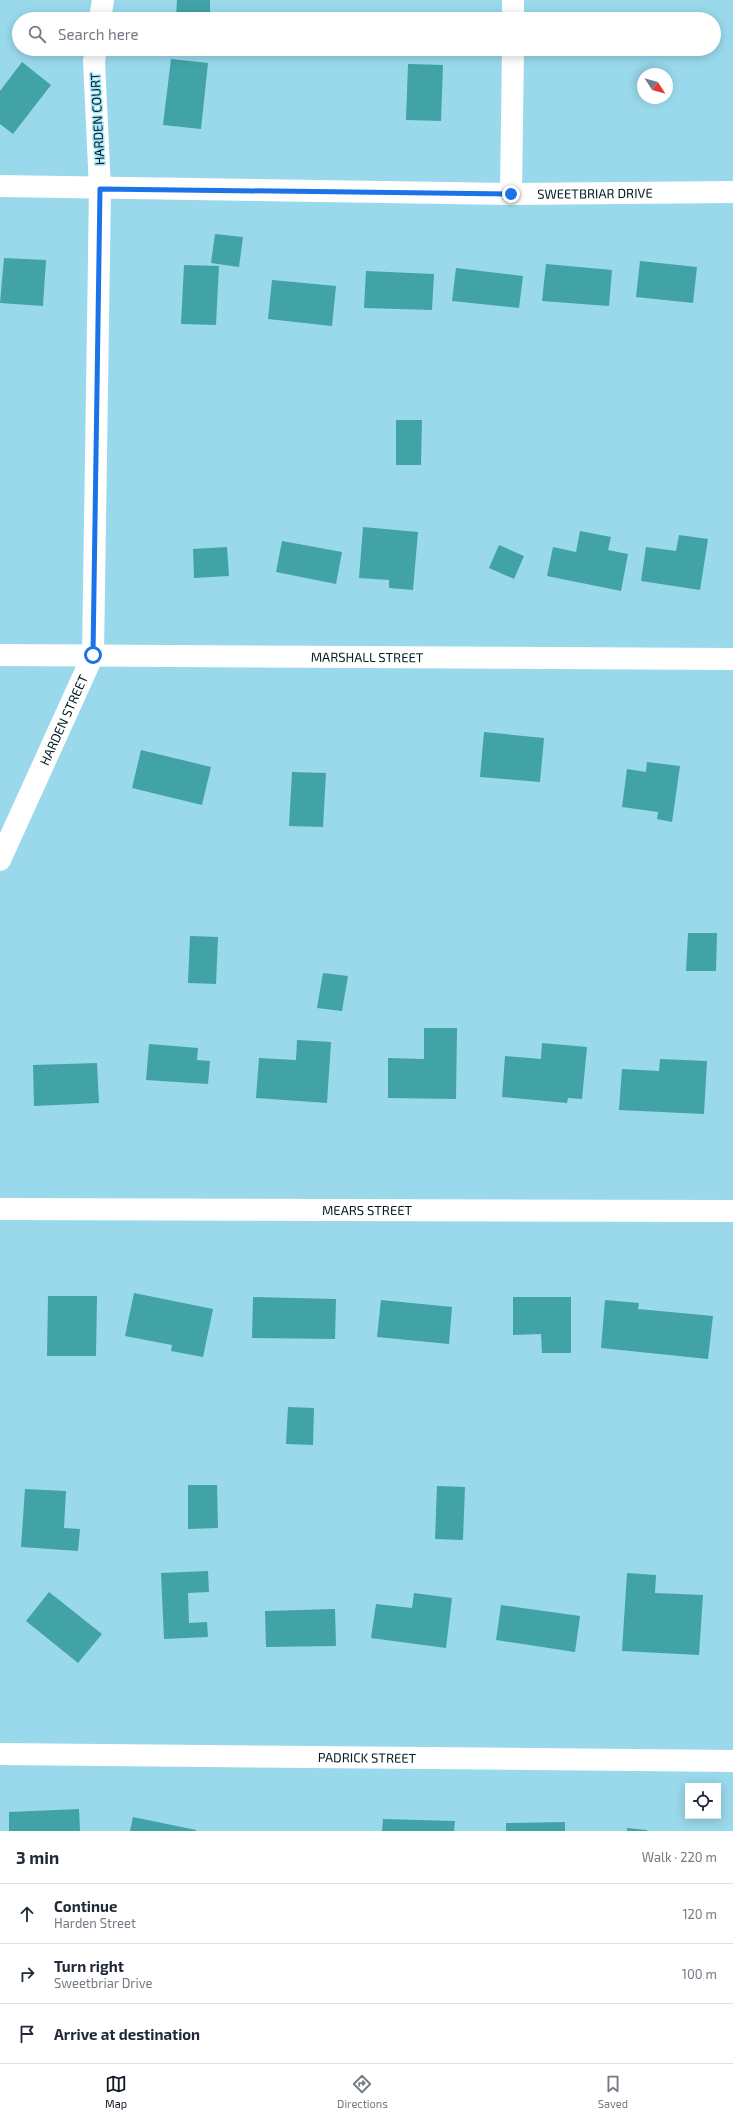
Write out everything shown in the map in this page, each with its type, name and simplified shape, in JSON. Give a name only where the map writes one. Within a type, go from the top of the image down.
[{"type":"street","points":[[101,12],[103,0]]},
{"type":"street","points":[[513,0],[513,12]]},
{"type":"street","name":"HARDEN COURT","points":[[95,56],[100,189]]},
{"type":"street","points":[[511,194],[513,56]]},
{"type":"street","name":"SWEETBRIAR DRIVE","points":[[0,186],[100,189],[511,194],[733,192]]},
{"type":"street","name":"HARDEN STREET","points":[[0,860],[93,655],[100,189]]},
{"type":"street","name":"MARSHALL STREET","points":[[0,655],[733,659]]},
{"type":"street","name":"MEARS STREET","points":[[0,1209],[733,1211]]},
{"type":"street","name":"PADRICK STREET","points":[[0,1754],[733,1761]]},
{"type":"building","points":[[177,0],[210,0],[210,12],[176,12]]},
{"type":"building","points":[[171,59],[208,63],[201,129],[163,125]]},
{"type":"building","points":[[22,62],[51,85],[13,134],[0,124],[0,91]]},
{"type":"building","points":[[408,64],[443,65],[441,121],[406,120]]},
{"type":"building","points":[[215,234],[243,237],[239,267],[211,263]]},
{"type":"building","points":[[4,258],[46,260],[43,306],[0,303]]},
{"type":"building","points":[[640,261],[697,267],[693,303],[636,297]]},
{"type":"building","points":[[546,264],[612,270],[609,306],[542,301]]},
{"type":"building","points":[[184,265],[219,266],[216,325],[181,324]]},
{"type":"building","points":[[456,268],[523,276],[519,308],[452,301]]},
{"type":"building","points":[[366,271],[434,274],[432,310],[364,308]]},
{"type":"building","points":[[272,280],[336,286],[332,326],[268,319]]},
{"type":"building","points":[[396,420],[422,420],[421,465],[396,465]]},
{"type":"building","points":[[363,527],[418,532],[413,590],[389,588],[389,580],[359,578]]},
{"type":"building","points":[[580,531],[611,537],[608,550],[628,554],[621,591],[547,576],[553,547],[576,552]]},
{"type":"building","points":[[679,535],[708,539],[700,590],[641,581],[646,547],[676,551]]},
{"type":"building","points":[[282,541],[342,552],[336,584],[276,572]]},
{"type":"building","points":[[499,545],[524,556],[514,579],[489,568]]},
{"type":"building","points":[[227,547],[229,576],[194,578],[193,549]]},
{"type":"building","points":[[484,732],[544,738],[540,782],[480,777]]},
{"type":"building","points":[[141,750],[211,767],[202,805],[132,788]]},
{"type":"building","points":[[647,762],[680,766],[672,822],[657,819],[658,812],[622,807],[627,769],[646,772]]},
{"type":"building","points":[[292,772],[326,773],[323,827],[289,826]]},
{"type":"building","points":[[688,933],[717,933],[716,971],[686,971]]},
{"type":"building","points":[[190,936],[218,937],[216,984],[188,983]]},
{"type":"building","points":[[323,973],[348,976],[342,1011],[317,1008]]},
{"type":"building","points":[[424,1028],[457,1028],[456,1099],[388,1098],[388,1058],[424,1059]]},
{"type":"building","points":[[297,1040],[331,1042],[327,1103],[256,1098],[259,1058],[296,1060]]},
{"type":"building","points":[[542,1043],[587,1047],[582,1099],[568,1098],[567,1103],[502,1097],[505,1056],[541,1059]]},
{"type":"building","points":[[149,1044],[198,1048],[197,1060],[210,1061],[208,1084],[146,1080]]},
{"type":"building","points":[[660,1059],[707,1061],[704,1114],[619,1110],[622,1069],[659,1071]]},
{"type":"building","points":[[97,1063],[99,1103],[34,1106],[33,1065]]},
{"type":"building","points":[[134,1293],[213,1309],[203,1357],[171,1351],[172,1345],[125,1336]]},
{"type":"building","points":[[48,1296],[97,1296],[96,1356],[47,1356]]},
{"type":"building","points":[[253,1297],[336,1299],[335,1339],[252,1338]]},
{"type":"building","points":[[513,1297],[571,1297],[571,1353],[542,1353],[541,1334],[513,1335]]},
{"type":"building","points":[[381,1300],[452,1307],[449,1344],[377,1337]]},
{"type":"building","points":[[605,1300],[639,1303],[638,1309],[713,1316],[708,1359],[601,1348]]},
{"type":"building","points":[[288,1407],[314,1408],[313,1445],[286,1444]]},
{"type":"building","points":[[188,1485],[217,1485],[218,1528],[188,1529]]},
{"type":"building","points":[[437,1486],[465,1487],[463,1540],[435,1539]]},
{"type":"building","points":[[25,1489],[66,1491],[64,1528],[80,1529],[78,1551],[21,1547]]},
{"type":"building","points":[[208,1571],[209,1592],[188,1593],[189,1623],[207,1622],[208,1637],[164,1639],[161,1573]]},
{"type":"building","points":[[627,1573],[656,1575],[655,1593],[703,1595],[699,1655],[622,1651]]},
{"type":"building","points":[[49,1592],[102,1634],[78,1663],[26,1621]]},
{"type":"building","points":[[414,1593],[452,1598],[446,1648],[371,1638],[376,1604],[412,1608]]},
{"type":"building","points":[[501,1605],[580,1616],[575,1652],[496,1640]]},
{"type":"building","points":[[335,1609],[336,1646],[266,1647],[265,1611]]},
{"type":"building","points":[[79,1809],[80,1831],[9,1831],[9,1812]]},
{"type":"building","points":[[133,1817],[196,1830],[196,1831],[130,1831]]},
{"type":"building","points":[[383,1819],[455,1821],[454,1831],[382,1831]]},
{"type":"building","points":[[565,1822],[565,1831],[506,1831],[506,1823]]},
{"type":"building","points":[[627,1828],[647,1830],[647,1831],[627,1831]]},
{"type":"route","points":[[93,655],[100,189],[511,194]]}]
